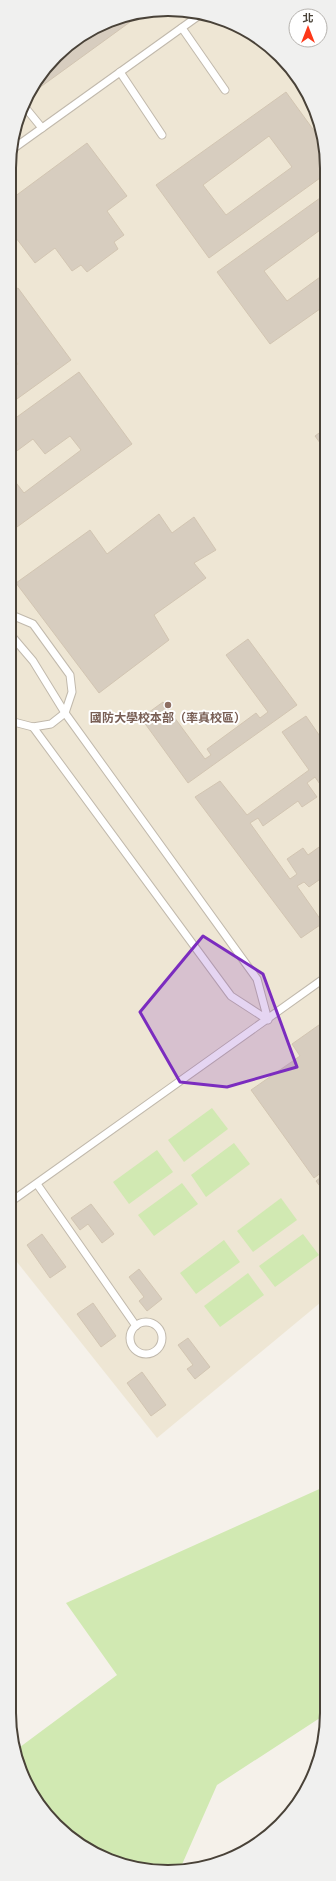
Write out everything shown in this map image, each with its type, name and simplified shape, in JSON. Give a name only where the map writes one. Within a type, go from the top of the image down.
[{"type":"lane","points":[[17,146],[195,18]]},
{"type":"lane","points":[[182,28],[225,90]]},
{"type":"lane","points":[[120,72],[162,135]]},
{"type":"lane","points":[[28,111],[42,128]]},
{"type":"lane","points":[[16,617],[33,624],[70,675],[72,692],[64,713],[51,724],[33,727],[16,723]]},
{"type":"lane","points":[[16,641],[33,661],[64,713],[257,979],[268,1020]]},
{"type":"lane","points":[[33,727],[231,996],[268,1020]]},
{"type":"lane","points":[[16,1199],[320,981]]},
{"type":"lane","points":[[37,1184],[136,1326]]},
{"type":"lane","points":[[144,1322],[153,1324],[160,1330],[162,1339],[159,1347],[152,1353],[143,1354],[135,1350],[130,1342],[131,1333],[136,1326],[144,1322]]},
{"type":"highlighted area","points":[[203,936],[263,974],[297,1067],[227,1087],[180,1082],[140,1012]]},
{"type":"shaded area","name":"國防大學校本部（率真校區）","points":[[178,16],[217,24],[244,36],[261,47],[289,75],[300,92],[312,119],[319,148],[320,1303],[157,1438],[16,1261],[16,158],[24,119],[36,92],[47,75],[75,47],[92,36],[119,24],[148,17]]},
{"type":"green space","points":[[212,1108],[228,1129],[184,1162],[168,1140]]},
{"type":"green space","points":[[234,1143],[250,1164],[206,1197],[191,1175]]},
{"type":"green space","points":[[157,1150],[173,1172],[129,1204],[113,1182]]},
{"type":"green space","points":[[182,1183],[198,1204],[154,1236],[138,1215]]},
{"type":"green space","points":[[281,1198],[297,1220],[253,1252],[237,1231]]},
{"type":"green space","points":[[303,1234],[319,1255],[275,1287],[259,1266]]},
{"type":"green space","points":[[224,1240],[240,1262],[196,1294],[180,1273]]},
{"type":"green space","points":[[248,1273],[264,1295],[220,1327],[204,1306]]},
{"type":"green space","points":[[320,1489],[320,1718],[217,1785],[182,1865],[158,1865],[129,1860],[92,1845],[75,1834],[47,1806],[36,1789],[24,1762],[20,1747],[117,1675],[66,1603]]},
{"type":"building","points":[[132,20],[39,88],[47,75],[75,47],[92,36],[119,24]]},
{"type":"building","points":[[286,92],[316,133],[320,158],[320,178],[209,258],[156,185]],"holes":[[[269,136],[292,167],[226,215],[203,185]]]},
{"type":"building","points":[[87,143],[127,196],[107,211],[124,235],[114,242],[118,249],[87,272],[81,265],[72,271],[55,248],[35,263],[16,238],[16,196]]},
{"type":"building","points":[[320,198],[320,230],[264,271],[287,301],[320,277],[320,309],[270,344],[217,272]]},
{"type":"building","points":[[18,288],[71,360],[16,400],[16,366],[18,364],[16,362],[16,289]]},
{"type":"building","points":[[79,372],[132,444],[16,528],[16,483],[24,493],[81,450],[70,436],[45,454],[33,439],[16,452],[16,418]]},
{"type":"building","points":[[320,432],[320,443],[315,436]]},
{"type":"building","points":[[159,514],[172,533],[194,517],[216,550],[194,563],[206,578],[154,615],[169,640],[99,693],[16,583],[90,530],[107,554]]},
{"type":"building","points":[[248,639],[297,705],[188,783],[141,718],[163,702],[205,759],[211,755],[207,749],[256,713],[260,718],[268,712],[226,655]]},
{"type":"building","points":[[306,716],[320,736],[320,784],[315,777],[307,783],[317,797],[302,807],[298,801],[263,826],[258,818],[250,823],[290,879],[297,874],[287,859],[303,848],[308,855],[320,846],[320,879],[309,887],[304,882],[297,886],[320,919],[320,925],[301,938],[195,797],[220,781],[247,815],[309,770],[282,732]]},
{"type":"building","points":[[320,1024],[320,1174],[314,1178],[251,1090],[300,1056],[292,1044]]},
{"type":"building","points":[[320,1178],[320,1186],[316,1181]]},
{"type":"building","points":[[91,1204],[114,1234],[102,1243],[88,1224],[80,1230],[71,1218]]},
{"type":"building","points":[[42,1234],[66,1267],[50,1278],[27,1245]]},
{"type":"building","points":[[139,1269],[162,1299],[147,1311],[139,1301],[144,1297],[129,1277]]},
{"type":"building","points":[[93,1303],[116,1336],[101,1347],[77,1314]]},
{"type":"building","points":[[188,1338],[210,1367],[195,1379],[187,1369],[193,1365],[178,1345]]},
{"type":"building","points":[[142,1372],[166,1405],[151,1416],[127,1383]]},
{"type":"place","name":"國防大學校本部（率真校區）","points":[[168,705]]}]
